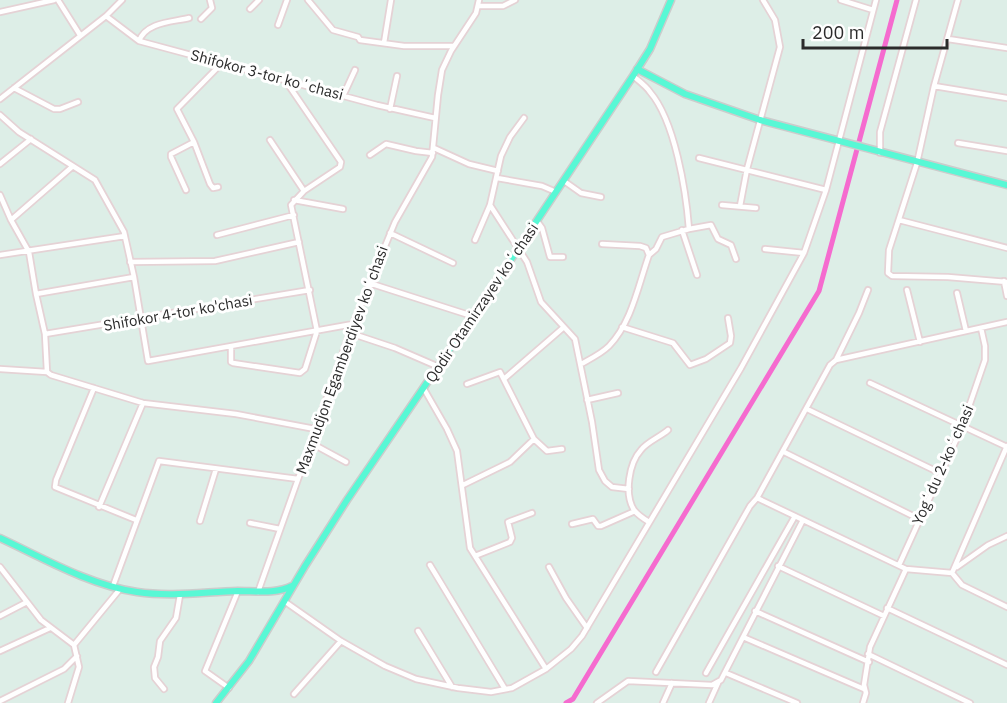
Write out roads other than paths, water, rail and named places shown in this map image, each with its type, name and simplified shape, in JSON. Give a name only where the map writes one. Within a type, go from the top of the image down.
[{"type":"main road","name":"Qodir Otamirzayev koʻchasi","points":[[216,703],[249,661],[292,586],[347,501],[638,69],[650,49],[671,0]]},
{"type":"main road","points":[[638,69],[686,94],[760,120],[1007,186]]},
{"type":"main road","points":[[0,538],[85,577],[120,589],[138,592],[180,595],[258,592],[282,590],[292,586]]},
{"type":"street","points":[[34,6],[37,0]]},
{"type":"street","points":[[0,12],[56,0],[80,35]]},
{"type":"street","points":[[0,99],[106,16],[122,0]]},
{"type":"street","points":[[201,19],[212,8],[210,0]]},
{"type":"street","points":[[250,9],[259,0]]},
{"type":"street","points":[[278,26],[287,0]]},
{"type":"street","points":[[308,0],[333,30],[358,37],[360,40],[404,46],[454,46]]},
{"type":"street","points":[[384,43],[392,0]]},
{"type":"street","points":[[479,3],[503,6],[515,0]]},
{"type":"street","points":[[740,206],[747,169],[780,48],[775,21],[764,0]]},
{"type":"street","points":[[841,0],[873,10]]},
{"type":"street","points":[[284,601],[341,641],[385,666],[416,679],[452,687],[491,692],[512,688],[546,669],[571,649],[587,628],[741,369],[804,253],[840,142],[876,0]]},
{"type":"street","points":[[878,152],[880,132],[916,0]]},
{"type":"street","points":[[958,0],[934,86],[917,163],[890,250],[888,271],[891,276],[1006,281],[1007,296]]},
{"type":"street","name":"Maxmudjon Egamberdiyev koʻchasi","points":[[258,592],[369,283],[390,233],[434,151],[440,79],[446,60],[479,3]]},
{"type":"street","name":"Shifokor 3-tor koʼchasi","points":[[106,16],[139,41],[390,109],[435,118]]},
{"type":"street","points":[[139,41],[142,35],[155,26],[189,18]]},
{"type":"street","points":[[948,39],[1007,48]]},
{"type":"street","points":[[218,188],[213,188],[210,184],[194,142],[177,109],[223,62]]},
{"type":"street","points":[[343,96],[355,69]]},
{"type":"street","points":[[390,109],[397,76]]},
{"type":"street","points":[[633,76],[651,92],[667,123],[685,193],[689,229]]},
{"type":"street","points":[[231,347],[231,362],[233,363],[300,373],[304,369],[317,331],[291,204],[304,191],[340,167],[341,162],[285,80]]},
{"type":"street","points":[[934,86],[1007,98]]},
{"type":"street","points":[[14,88],[56,110],[78,102]]},
{"type":"street","points":[[0,115],[31,139],[95,180],[125,236],[148,361],[353,324]]},
{"type":"street","points":[[475,240],[490,205],[506,145],[524,118]]},
{"type":"street","points":[[0,164],[31,139]]},
{"type":"street","points":[[270,140],[304,191]]},
{"type":"street","points":[[186,190],[171,154],[194,142]]},
{"type":"street","points":[[958,143],[1007,151]]},
{"type":"street","points":[[370,155],[386,144],[416,151],[434,151],[469,164],[498,171]]},
{"type":"street","points":[[699,158],[826,190]]},
{"type":"street","points":[[11,220],[73,166]]},
{"type":"street","points":[[497,178],[542,186],[556,192]]},
{"type":"street","points":[[564,181],[581,193],[601,197]]},
{"type":"street","points":[[0,195],[29,252],[45,334],[47,372]]},
{"type":"street","points":[[294,200],[343,209]]},
{"type":"street","points":[[490,205],[531,270],[541,302],[575,339],[599,470],[605,481],[612,487],[629,489]]},
{"type":"street","points":[[722,206],[756,208]]},
{"type":"street","points":[[217,235],[294,214]]},
{"type":"street","points":[[899,220],[1007,248]]},
{"type":"street","points":[[537,221],[542,228],[550,257],[563,257]]},
{"type":"street","points":[[581,364],[609,347],[622,327],[636,297],[649,255],[656,249],[663,236],[711,225],[718,239],[731,245],[736,259]]},
{"type":"street","points":[[682,230],[697,275]]},
{"type":"street","points":[[390,233],[453,263]]},
{"type":"street","points":[[0,255],[125,236]]},
{"type":"street","points":[[130,262],[215,261],[299,242]]},
{"type":"street","points":[[602,244],[640,246],[646,248],[649,255]]},
{"type":"street","points":[[765,249],[804,253]]},
{"type":"street","points":[[36,294],[134,277]]},
{"type":"street","points":[[369,283],[472,316]]},
{"type":"street","name":"Shifokor 4-tor ko'chasi","points":[[45,334],[310,290]]},
{"type":"street","points":[[656,672],[752,503],[757,498],[830,365],[836,360],[860,313],[868,290]]},
{"type":"street","points":[[907,290],[920,342]]},
{"type":"street","points":[[957,293],[966,331]]},
{"type":"street","points":[[622,327],[673,343],[690,365],[706,359],[730,343],[732,336],[728,318]]},
{"type":"street","points":[[836,360],[1007,322]]},
{"type":"street","points":[[504,379],[564,327]]},
{"type":"street","name":"Yogʻdu 2-koʻchasi","points":[[899,565],[962,428],[985,360],[981,328]]},
{"type":"street","points":[[350,333],[395,348],[439,367]]},
{"type":"street","points":[[0,369],[47,372],[143,403],[237,414],[315,429]]},
{"type":"street","points":[[467,384],[498,371],[534,439],[547,451],[562,449]]},
{"type":"street","points":[[870,383],[962,428],[1007,447],[953,570]]},
{"type":"street","points":[[94,388],[55,483],[57,489],[136,520]]},
{"type":"street","points":[[423,389],[447,429],[457,451],[469,542],[475,556],[546,669]]},
{"type":"street","points":[[587,400],[618,393]]},
{"type":"street","points":[[99,507],[143,403]]},
{"type":"street","points":[[807,409],[940,474]]},
{"type":"street","points":[[649,522],[635,511],[631,502],[629,489],[631,473],[639,452],[668,430]]},
{"type":"street","points":[[463,484],[510,462],[534,439]]},
{"type":"street","points":[[310,442],[345,462]]},
{"type":"street","points":[[783,452],[919,519]]},
{"type":"street","points":[[113,586],[159,460],[298,478]]},
{"type":"street","points":[[200,521],[216,469]]},
{"type":"street","points":[[757,498],[906,568],[953,570],[988,545],[1007,536]]},
{"type":"street","points":[[572,524],[593,519],[600,526],[635,511]]},
{"type":"street","points":[[475,556],[510,543],[512,536],[508,522],[532,513]]},
{"type":"street","points":[[706,673],[795,516]]},
{"type":"street","points":[[709,703],[803,520]]},
{"type":"street","points":[[250,523],[280,529]]},
{"type":"street","points":[[430,565],[505,689]]},
{"type":"street","points":[[778,566],[884,616]]},
{"type":"street","points":[[549,567],[566,598],[587,628]]},
{"type":"street","points":[[0,568],[41,620],[74,645],[78,671],[68,703]]},
{"type":"street","points":[[862,703],[872,639],[906,568]]},
{"type":"street","points":[[953,570],[962,585],[1007,607]]},
{"type":"street","points":[[74,645],[120,589]]},
{"type":"street","points":[[229,688],[205,671],[238,591]]},
{"type":"street","points":[[164,689],[155,678],[154,667],[160,641],[176,618],[180,595]]},
{"type":"street","points":[[0,616],[27,602]]},
{"type":"street","points":[[887,608],[1007,664]]},
{"type":"street","points":[[755,611],[869,662]]},
{"type":"street","points":[[0,651],[50,628]]},
{"type":"street","points":[[418,631],[452,687]]},
{"type":"street","points":[[742,637],[865,689]]},
{"type":"street","points":[[294,694],[341,641]]},
{"type":"street","points":[[868,654],[970,703]]},
{"type":"street","points":[[0,701],[64,669],[77,656]]},
{"type":"street","points":[[726,673],[797,703]]},
{"type":"street","points":[[597,703],[628,681],[712,685],[718,683]]},
{"type":"street","points":[[663,703],[672,683]]},
{"type":"waterway","points":[[566,703],[573,699],[819,291],[897,0]]}]
